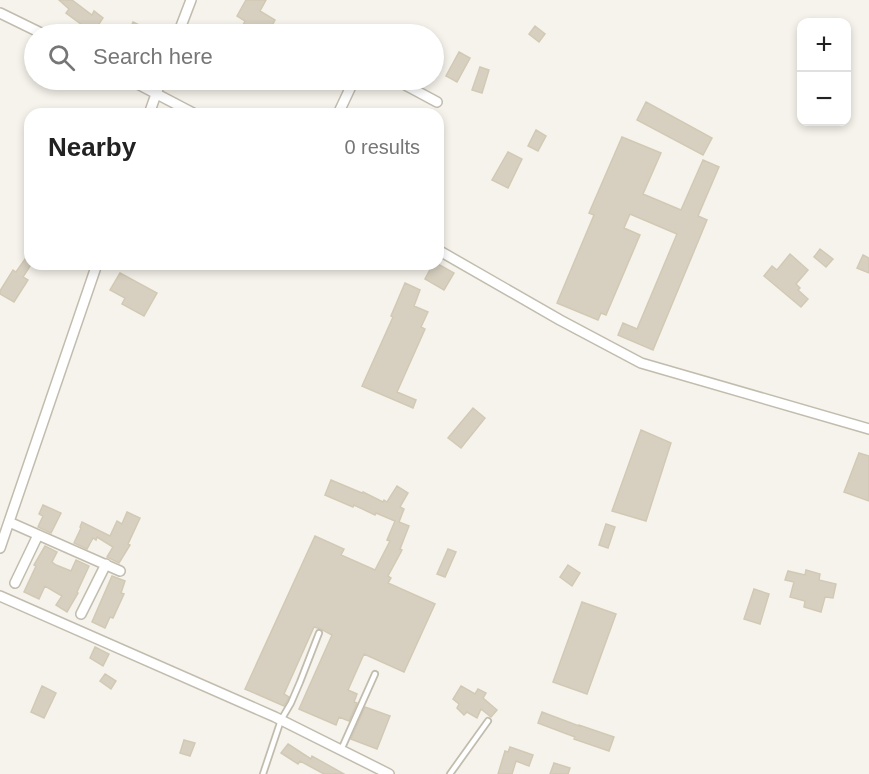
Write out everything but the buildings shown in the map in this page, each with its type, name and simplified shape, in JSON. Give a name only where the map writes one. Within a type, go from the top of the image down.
[{"type":"street","points":[[182,24],[191,0]]},
{"type":"street","points":[[0,13],[24,25]]},
{"type":"street","points":[[150,90],[184,108]]},
{"type":"street","points":[[151,108],[157,90]]},
{"type":"street","points":[[341,108],[349,90]]},
{"type":"street","points":[[415,90],[437,102]]},
{"type":"street","points":[[444,253],[641,363],[869,429]]},
{"type":"street","points":[[0,548],[95,270]]},
{"type":"street","points":[[9,522],[120,571]]},
{"type":"street","points":[[15,583],[38,535]]},
{"type":"street","points":[[81,614],[106,564]]},
{"type":"street","points":[[0,596],[281,720],[389,774]]},
{"type":"lane","points":[[263,774],[281,720],[291,703],[319,633]]},
{"type":"lane","points":[[341,750],[375,674]]},
{"type":"lane","points":[[450,774],[488,721]]}]
